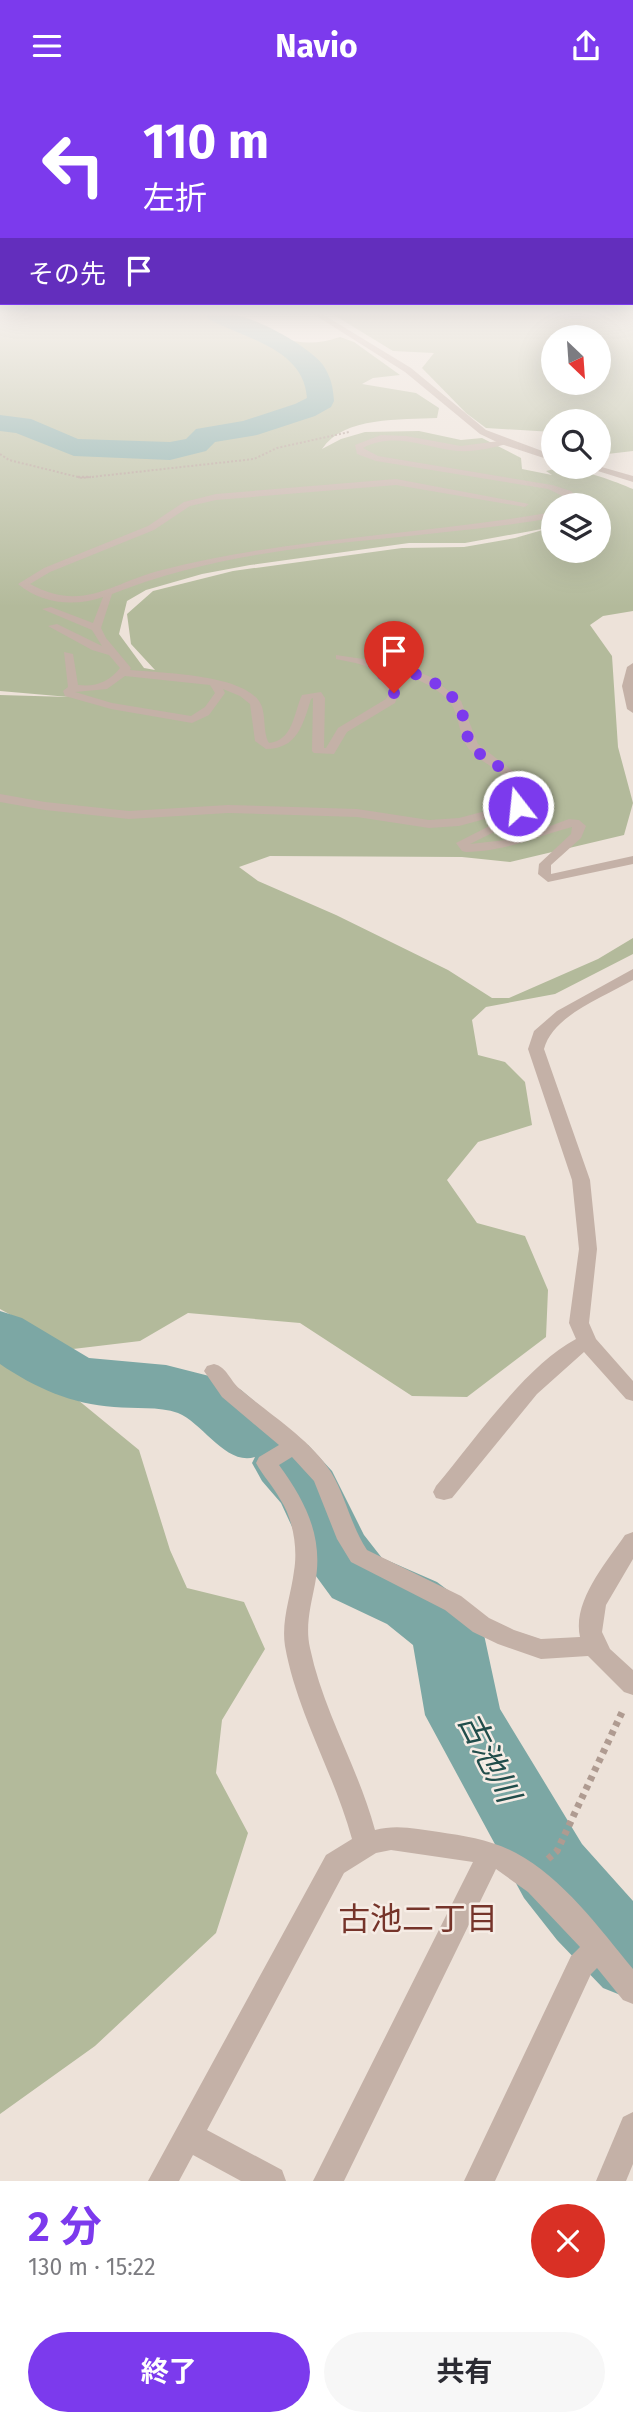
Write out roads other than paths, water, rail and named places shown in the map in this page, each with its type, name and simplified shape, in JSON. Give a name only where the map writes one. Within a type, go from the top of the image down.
[{"type":"street","points":[[458,413],[471,424],[504,442],[541,454]]},
{"type":"street","points":[[611,473],[633,479]]},
{"type":"street","points":[[633,667],[633,709]]},
{"type":"street","points":[[633,974],[562,1014],[540,1034],[536,1049],[581,1180],[588,1249],[579,1323],[587,1342],[633,1394]]},
{"type":"street","points":[[444,1492],[530,1389],[572,1349],[587,1342]]},
{"type":"street","points":[[214,1371],[229,1392],[296,1447],[322,1476],[348,1539],[359,1556],[372,1565],[453,1603],[481,1625],[506,1637],[541,1649],[595,1646]]},
{"type":"street","points":[[296,1447],[282,1452],[267,1463],[275,1479],[294,1501],[307,1557],[294,1626],[328,1742],[358,1810],[366,1843]]},
{"type":"street","points":[[630,1693],[595,1646],[592,1632],[593,1606],[633,1541]]},
{"type":"street","points":[[163,2181],[335,1864],[366,1843],[388,1837],[469,1848],[508,1861],[547,1893],[633,1990]]},
{"type":"street","points":[[328,2181],[490,1855]]},
{"type":"street","points":[[479,2181],[581,1965],[597,1950]]},
{"type":"street","points":[[611,2181],[633,2127]]},
{"type":"street","points":[[188,2136],[271,2181]]},
{"type":"lane","points":[[504,442],[458,449],[406,438],[385,438],[367,441],[358,447],[360,452],[376,458],[549,487],[568,493]]},
{"type":"lane","points":[[525,504],[396,482],[250,492],[187,504],[151,528],[47,570],[23,585],[61,602],[75,602],[149,576],[214,560],[519,523],[541,518]]},
{"type":"lane","points":[[333,487],[373,490]]},
{"type":"lane","points":[[250,492],[307,496]]},
{"type":"lane","points":[[96,628],[108,597],[107,592]]},
{"type":"lane","points":[[47,609],[96,628],[101,639],[127,668],[104,687],[75,688],[68,691],[69,694],[111,706],[192,720],[202,716],[214,704],[220,693],[215,684]]},
{"type":"lane","points":[[53,626],[96,648],[113,653]]},
{"type":"lane","points":[[68,654],[75,688]]},
{"type":"lane","points":[[340,657],[397,667],[427,679],[457,703],[473,746],[511,775],[519,790],[518,806],[512,820],[463,843],[466,848],[513,845],[575,823],[580,826],[577,835],[545,864],[544,874],[548,878],[633,860]]},
{"type":"lane","points":[[123,673],[215,684],[239,691],[255,703],[261,741],[266,747],[283,745],[290,738],[306,697],[317,694],[318,751],[324,754],[330,752],[342,730],[391,701],[394,693],[370,663]]},
{"type":"lane","points":[[0,798],[129,815],[228,809],[358,813],[429,824],[459,822],[518,806]]},
{"type":"waterway","points":[[0,423],[21,425],[74,447],[170,451],[196,445],[206,435],[247,429],[297,413]]},
{"type":"waterway","name":"古池川","points":[[0,1333],[49,1366],[70,1376],[96,1382],[183,1390],[198,1395],[213,1403],[250,1434]]},
{"type":"waterway","name":"古池川","points":[[285,1463],[308,1489],[338,1552],[357,1578],[412,1603],[447,1630],[463,1715],[512,1803],[553,1871],[586,1912],[633,1959]]},
{"type":"district","name":"古池二丁目","points":[[418,1919]]}]
